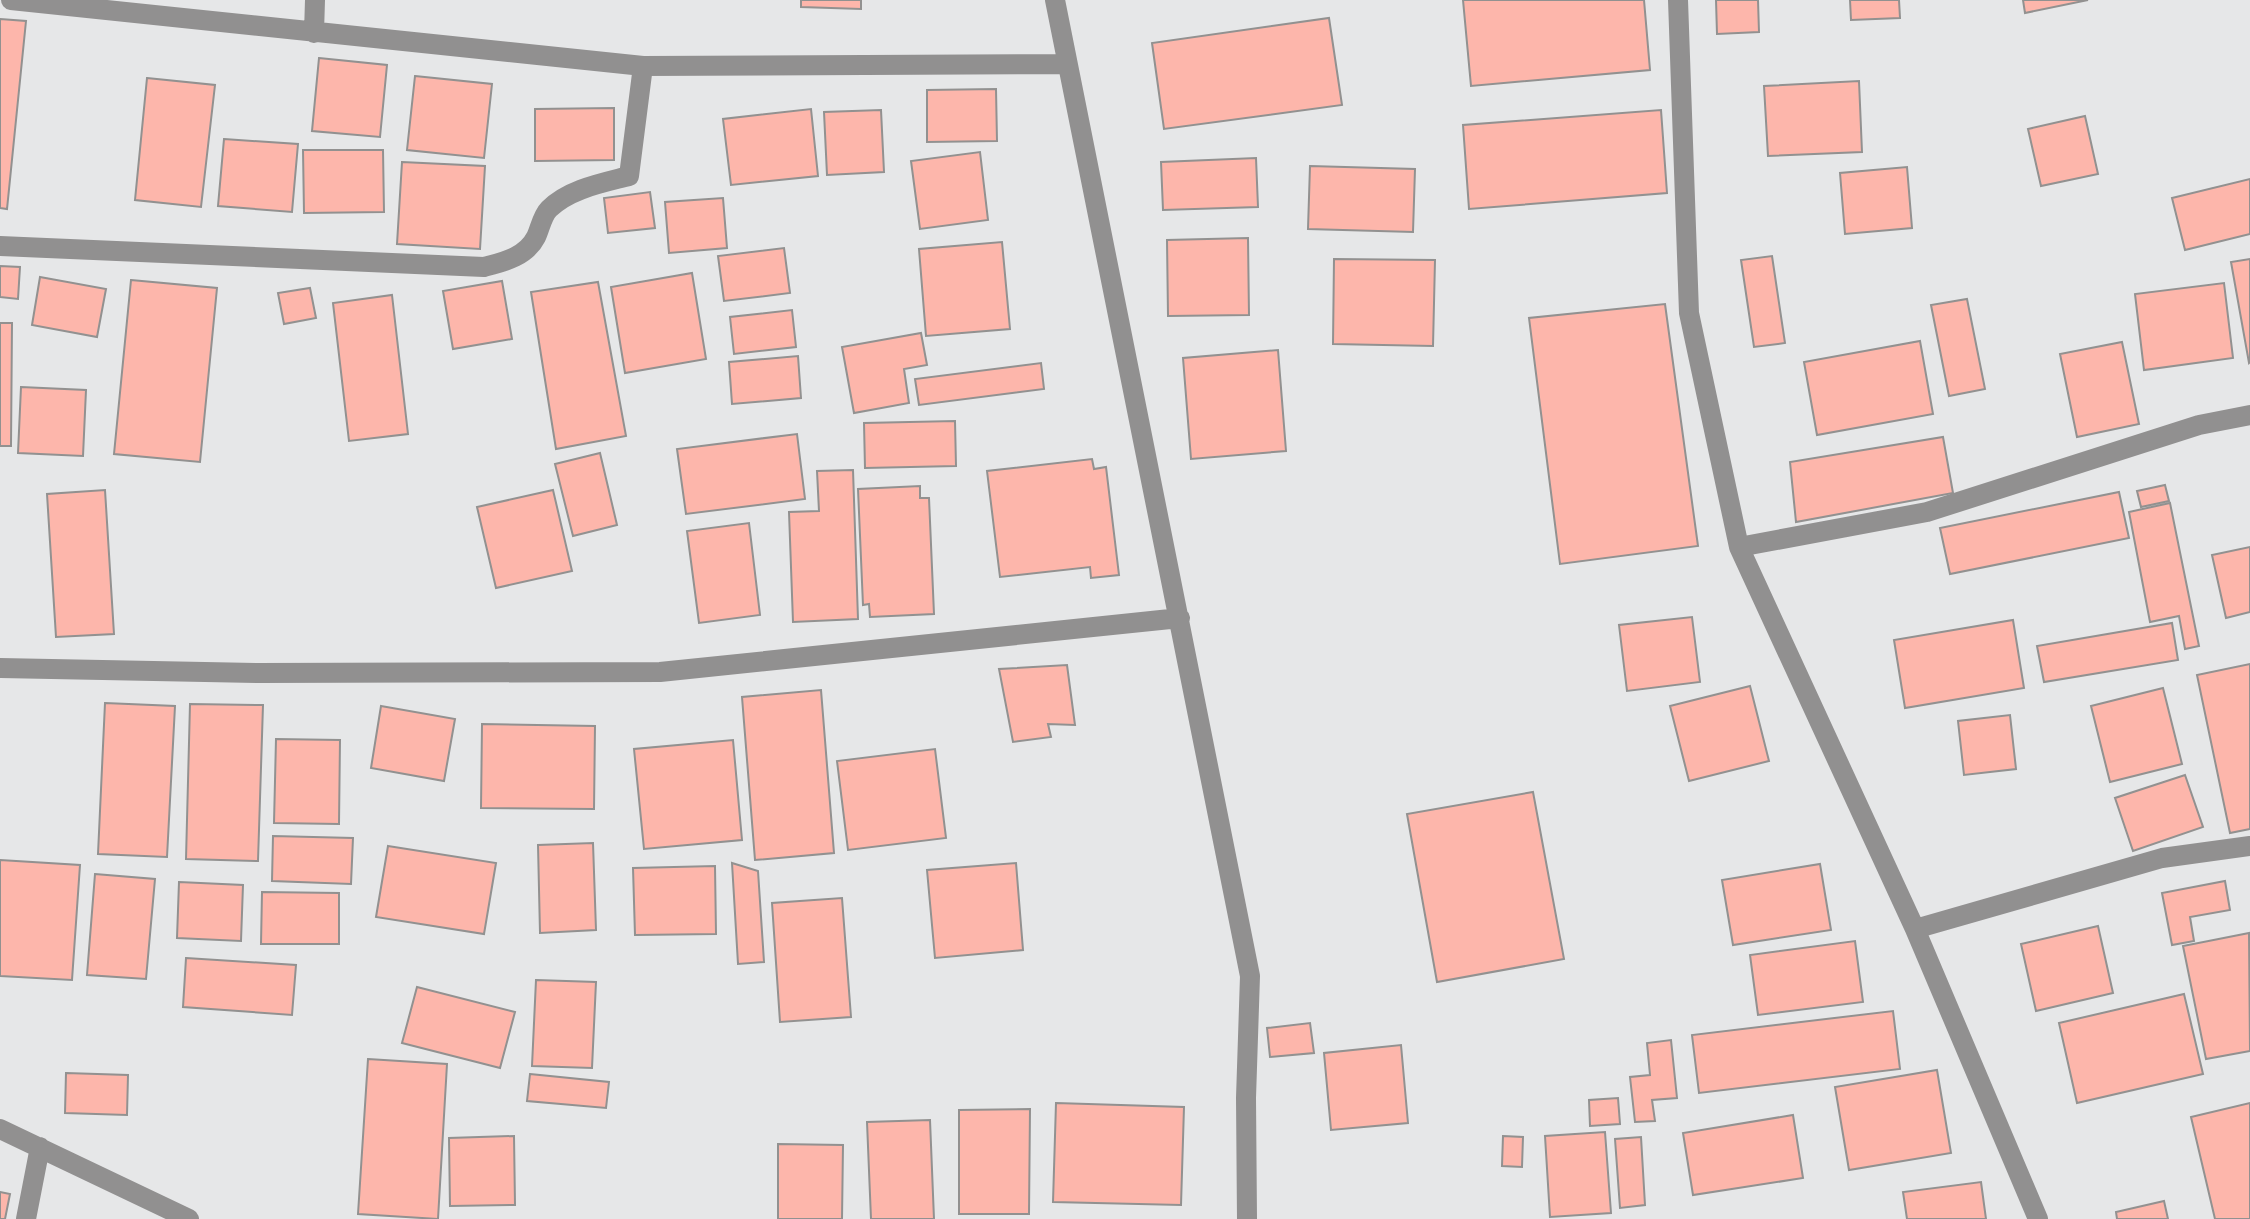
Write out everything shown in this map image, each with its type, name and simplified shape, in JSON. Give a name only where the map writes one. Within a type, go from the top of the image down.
[{"type":"street","points":[[11,0],[643,66],[1068,64]]},
{"type":"street","points":[[314,33],[315,0]]},
{"type":"street","points":[[1055,0],[1250,976],[1246,1098],[1247,1219]]},
{"type":"street","points":[[1678,0],[1689,313],[1739,547],[1915,929],[2038,1219]]},
{"type":"street","points":[[0,246],[484,267],[522,253],[535,240],[547,211],[569,196],[593,185],[629,176],[643,66]]},
{"type":"street","points":[[1739,547],[1927,512],[2199,425],[2250,415]]},
{"type":"street","points":[[0,668],[258,673],[660,672],[1180,618]]},
{"type":"street","points":[[1915,929],[2162,858],[2250,846]]},
{"type":"street","points":[[0,1129],[189,1219]]},
{"type":"street","points":[[26,1219],[40,1147]]},
{"type":"building","points":[[801,0],[861,0],[861,9],[801,7]]},
{"type":"building","points":[[1463,0],[1644,0],[1650,70],[1471,86]]},
{"type":"building","points":[[1716,0],[1758,0],[1759,32],[1717,34]]},
{"type":"building","points":[[1850,0],[1899,0],[1900,18],[1851,20]]},
{"type":"building","points":[[2023,0],[2088,0],[2025,13]]},
{"type":"building","points":[[1329,18],[1342,105],[1164,129],[1152,43]]},
{"type":"building","points":[[0,19],[26,21],[7,209],[0,208]]},
{"type":"building","points":[[319,58],[387,65],[380,137],[312,131]]},
{"type":"building","points":[[415,76],[492,84],[484,158],[407,150]]},
{"type":"building","points":[[147,78],[215,85],[201,207],[135,200]]},
{"type":"building","points":[[1859,81],[1862,152],[1768,156],[1764,86]]},
{"type":"building","points":[[996,89],[997,141],[927,142],[927,90]]},
{"type":"building","points":[[614,108],[614,160],[535,161],[535,109]]},
{"type":"building","points":[[811,109],[818,176],[731,185],[723,119]]},
{"type":"building","points":[[881,110],[884,172],[827,175],[824,112]]},
{"type":"building","points":[[1661,110],[1667,193],[1469,209],[1463,125]]},
{"type":"building","points":[[2085,116],[2098,174],[2041,186],[2028,129]]},
{"type":"building","points":[[224,139],[298,144],[292,212],[218,206]]},
{"type":"building","points":[[303,150],[383,150],[384,212],[304,213]]},
{"type":"building","points":[[980,152],[988,220],[920,229],[911,161]]},
{"type":"building","points":[[1256,158],[1258,207],[1163,210],[1161,162]]},
{"type":"building","points":[[402,162],[485,166],[480,249],[397,244]]},
{"type":"building","points":[[1310,166],[1415,169],[1413,232],[1308,229]]},
{"type":"building","points":[[1907,167],[1912,228],[1845,234],[1840,173]]},
{"type":"building","points":[[2250,179],[2250,234],[2185,250],[2172,198]]},
{"type":"building","points":[[650,192],[655,228],[608,233],[604,198]]},
{"type":"building","points":[[723,198],[727,248],[669,253],[665,202]]},
{"type":"building","points":[[1248,238],[1249,315],[1168,316],[1167,240]]},
{"type":"building","points":[[1002,242],[1010,329],[926,336],[919,249]]},
{"type":"building","points":[[784,248],[790,293],[724,301],[718,256]]},
{"type":"building","points":[[1772,256],[1785,343],[1754,347],[1741,260]]},
{"type":"building","points":[[1334,259],[1435,260],[1433,346],[1333,344]]},
{"type":"building","points":[[2250,259],[2250,362],[2249,363],[2231,262]]},
{"type":"building","points":[[0,266],[20,267],[18,299],[0,297]]},
{"type":"building","points":[[692,273],[706,359],[625,373],[611,287]]},
{"type":"building","points":[[40,277],[106,289],[97,337],[32,325]]},
{"type":"building","points":[[131,280],[217,288],[200,462],[114,454]]},
{"type":"building","points":[[502,281],[512,339],[453,349],[443,291]]},
{"type":"building","points":[[598,282],[626,436],[556,449],[531,292]]},
{"type":"building","points":[[2224,283],[2233,358],[2144,370],[2135,294]]},
{"type":"building","points":[[310,288],[316,318],[284,324],[278,293]]},
{"type":"building","points":[[392,295],[408,434],[349,441],[333,303]]},
{"type":"building","points":[[1967,299],[1985,389],[1949,396],[1931,305]]},
{"type":"building","points":[[1665,304],[1698,546],[1560,564],[1529,318]]},
{"type":"building","points":[[792,310],[796,347],[734,354],[730,317]]},
{"type":"building","points":[[0,323],[12,323],[11,446],[0,446]]},
{"type":"building","points":[[921,333],[927,365],[904,369],[909,403],[854,413],[842,347]]},
{"type":"building","points":[[1920,341],[1933,414],[1817,435],[1804,362]]},
{"type":"building","points":[[2122,342],[2139,424],[2077,437],[2060,354]]},
{"type":"building","points":[[1278,350],[1286,451],[1191,459],[1183,358]]},
{"type":"building","points":[[798,356],[801,398],[732,404],[729,362]]},
{"type":"building","points":[[1041,363],[1044,389],[919,405],[915,379]]},
{"type":"building","points":[[21,387],[86,390],[83,456],[18,453]]},
{"type":"building","points":[[955,421],[956,466],[865,468],[864,423]]},
{"type":"building","points":[[797,434],[805,499],[686,514],[677,449]]},
{"type":"building","points":[[1943,437],[1953,493],[1796,522],[1790,462]]},
{"type":"building","points":[[600,453],[617,525],[573,536],[555,464]]},
{"type":"building","points":[[1092,459],[1094,469],[1106,467],[1119,575],[1091,578],[1090,567],[1000,577],[987,471]]},
{"type":"building","points":[[853,470],[858,619],[793,622],[789,512],[819,511],[817,471]]},
{"type":"building","points":[[2165,485],[2169,501],[2141,507],[2137,491]]},
{"type":"building","points":[[920,486],[920,498],[929,498],[934,614],[870,617],[869,604],[863,605],[858,489]]},
{"type":"building","points":[[105,490],[114,634],[56,637],[47,494]]},
{"type":"building","points":[[553,490],[572,571],[496,588],[477,507]]},
{"type":"building","points":[[2119,492],[2129,538],[1950,574],[1940,528]]},
{"type":"building","points":[[2170,503],[2199,646],[2185,649],[2179,616],[2150,622],[2129,512]]},
{"type":"building","points":[[749,523],[760,615],[699,623],[687,531]]},
{"type":"building","points":[[2250,547],[2250,612],[2226,618],[2212,555]]},
{"type":"building","points":[[1692,617],[1700,682],[1627,691],[1619,625]]},
{"type":"building","points":[[2013,620],[2024,688],[1905,708],[1894,640]]},
{"type":"building","points":[[2172,623],[2178,660],[2044,682],[2037,646]]},
{"type":"building","points":[[2250,664],[2250,829],[2230,833],[2197,675]]},
{"type":"building","points":[[1067,665],[1075,725],[1048,724],[1051,737],[1013,742],[999,669]]},
{"type":"building","points":[[1750,686],[1769,761],[1689,781],[1670,706]]},
{"type":"building","points":[[2163,688],[2182,764],[2110,782],[2091,706]]},
{"type":"building","points":[[821,690],[834,853],[755,860],[742,697]]},
{"type":"building","points":[[105,703],[175,706],[167,857],[98,854]]},
{"type":"building","points":[[190,704],[263,705],[258,861],[186,859]]},
{"type":"building","points":[[381,706],[455,719],[444,781],[371,768]]},
{"type":"building","points":[[2010,715],[2016,769],[1964,775],[1958,721]]},
{"type":"building","points":[[482,724],[595,726],[594,809],[481,808]]},
{"type":"building","points":[[276,739],[340,740],[339,824],[274,823]]},
{"type":"building","points":[[733,740],[742,840],[644,849],[634,749]]},
{"type":"building","points":[[935,749],[946,838],[848,850],[837,761]]},
{"type":"building","points":[[2185,775],[2203,827],[2133,851],[2115,798]]},
{"type":"building","points":[[1533,792],[1564,959],[1437,982],[1407,814]]},
{"type":"building","points":[[273,836],[353,838],[351,884],[272,881]]},
{"type":"building","points":[[593,843],[596,930],[540,933],[538,845]]},
{"type":"building","points":[[388,846],[496,863],[484,934],[376,917]]},
{"type":"building","points":[[0,860],[80,865],[72,980],[0,976]]},
{"type":"building","points":[[732,863],[758,871],[764,962],[738,964]]},
{"type":"building","points":[[1016,863],[1023,950],[935,958],[927,870]]},
{"type":"building","points":[[1820,864],[1831,930],[1733,945],[1722,880]]},
{"type":"building","points":[[715,866],[716,934],[635,935],[633,868]]},
{"type":"building","points":[[95,874],[155,879],[146,979],[87,975]]},
{"type":"building","points":[[2225,881],[2230,910],[2190,917],[2194,941],[2172,945],[2162,893]]},
{"type":"building","points":[[179,882],[243,885],[241,941],[177,938]]},
{"type":"building","points":[[262,892],[339,893],[339,944],[261,944]]},
{"type":"building","points":[[842,898],[851,1017],[780,1022],[772,903]]},
{"type":"building","points":[[2098,926],[2113,993],[2036,1011],[2021,944]]},
{"type":"building","points":[[2249,933],[2250,1051],[2206,1059],[2183,946]]},
{"type":"building","points":[[1855,941],[1863,1002],[1758,1015],[1750,955]]},
{"type":"building","points":[[186,958],[296,965],[292,1015],[183,1007]]},
{"type":"building","points":[[536,980],[596,982],[592,1068],[532,1066]]},
{"type":"building","points":[[417,987],[515,1012],[500,1068],[402,1043]]},
{"type":"building","points":[[2184,994],[2203,1074],[2077,1103],[2059,1023]]},
{"type":"building","points":[[1893,1011],[1900,1069],[1699,1093],[1692,1035]]},
{"type":"building","points":[[1310,1023],[1314,1053],[1270,1057],[1267,1028]]},
{"type":"building","points":[[1671,1040],[1677,1098],[1652,1100],[1655,1121],[1635,1122],[1630,1077],[1650,1075],[1647,1043]]},
{"type":"building","points":[[1401,1045],[1408,1123],[1331,1130],[1324,1053]]},
{"type":"building","points":[[368,1059],[447,1064],[438,1219],[358,1214]]},
{"type":"building","points":[[1937,1070],[1951,1153],[1849,1170],[1835,1087]]},
{"type":"building","points":[[66,1073],[128,1075],[127,1115],[65,1113]]},
{"type":"building","points":[[530,1074],[609,1082],[606,1108],[527,1101]]},
{"type":"building","points":[[1618,1098],[1620,1124],[1590,1126],[1589,1100]]},
{"type":"building","points":[[1056,1103],[1184,1107],[1181,1205],[1053,1202]]},
{"type":"building","points":[[2250,1103],[2250,1219],[2215,1219],[2191,1117]]},
{"type":"building","points":[[1030,1109],[1029,1214],[959,1214],[959,1110]]},
{"type":"building","points":[[1793,1115],[1803,1178],[1693,1195],[1683,1133]]},
{"type":"building","points":[[930,1120],[934,1219],[871,1219],[867,1122]]},
{"type":"building","points":[[1605,1132],[1611,1213],[1550,1217],[1545,1136]]},
{"type":"building","points":[[514,1136],[515,1205],[450,1206],[449,1138]]},
{"type":"building","points":[[1503,1136],[1523,1137],[1522,1167],[1502,1166]]},
{"type":"building","points":[[1641,1137],[1645,1205],[1620,1208],[1615,1139]]},
{"type":"building","points":[[778,1144],[843,1145],[842,1219],[778,1219]]},
{"type":"building","points":[[1981,1182],[1986,1219],[1907,1219],[1903,1192]]},
{"type":"building","points":[[0,1192],[10,1194],[5,1219],[0,1219]]},
{"type":"building","points":[[2164,1201],[2168,1219],[2117,1219],[2116,1212]]}]
